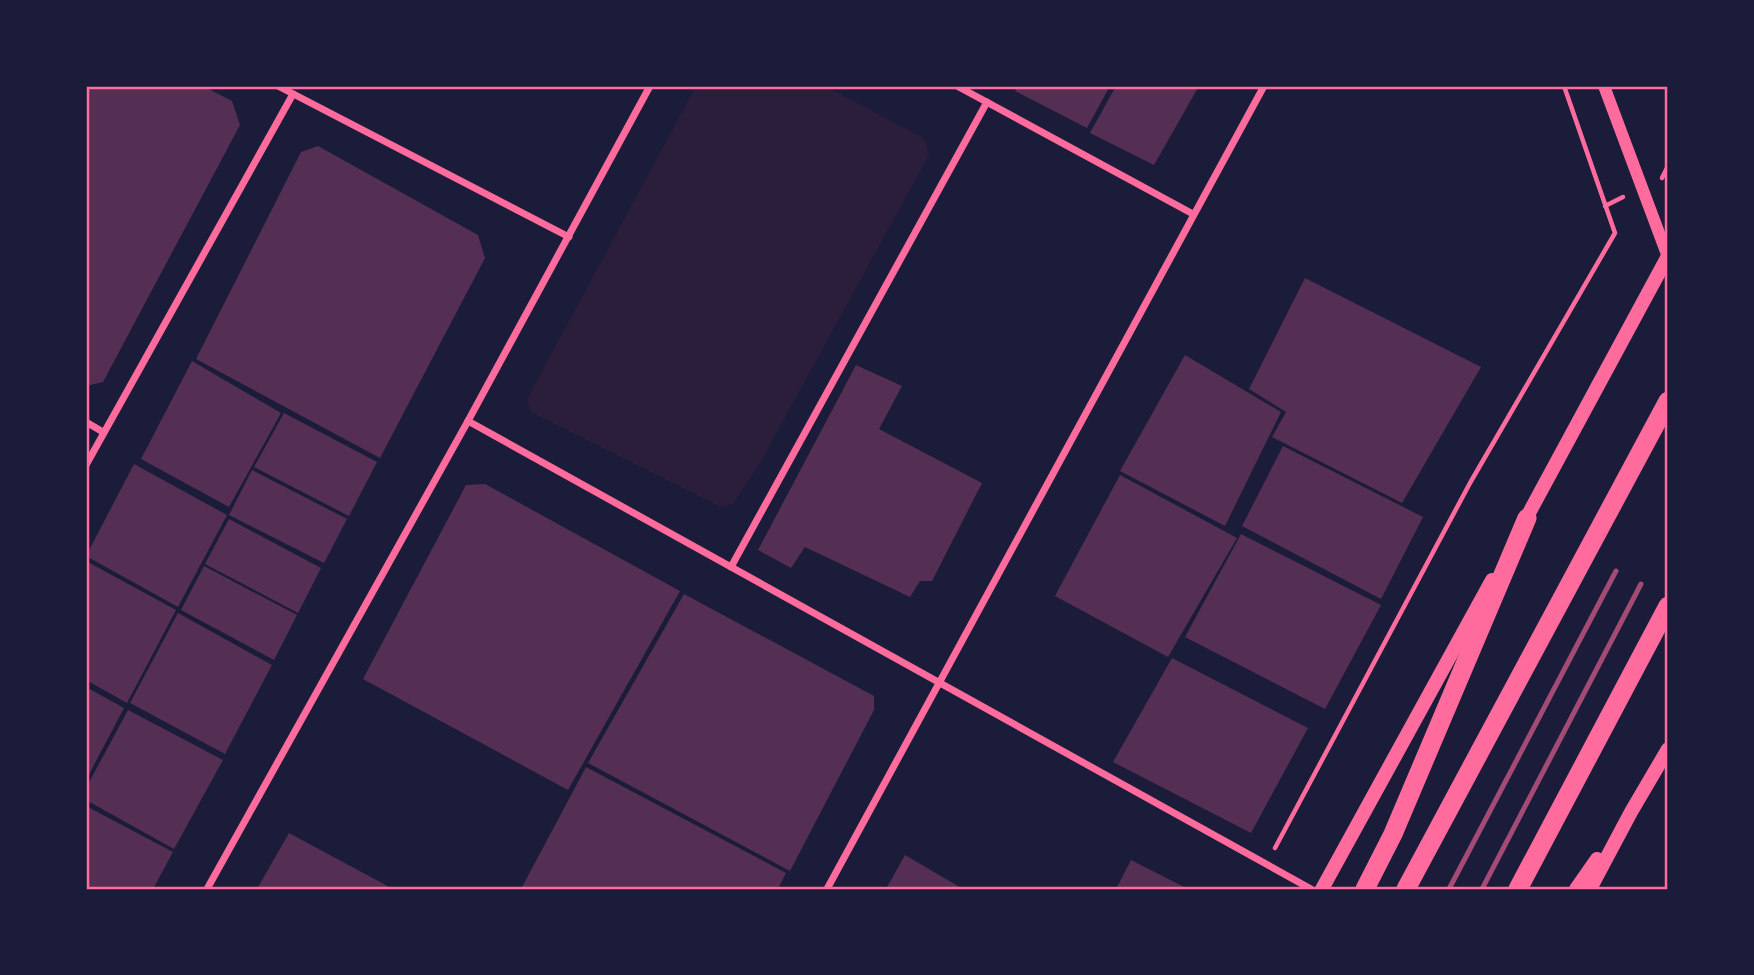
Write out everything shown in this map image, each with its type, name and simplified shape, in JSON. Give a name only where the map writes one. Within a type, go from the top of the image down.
[{"type":"highway","points":[[1406,889],[1668,401]]},
{"type":"highway","points":[[1365,889],[1393,834],[1527,518]]},
{"type":"highway","points":[[1518,889],[1668,606]]},
{"type":"main road","points":[[1322,889],[1668,257]]},
{"type":"main road","points":[[1590,889],[1668,749]]},
{"type":"main road","points":[[1576,889],[1631,812]]},
{"type":"street","points":[[278,86],[569,237]]},
{"type":"street","points":[[207,889],[468,421],[650,86]]},
{"type":"street","points":[[957,86],[1193,214]]},
{"type":"street","points":[[827,889],[1264,86]]},
{"type":"street","points":[[1604,86],[1668,257]]},
{"type":"street","points":[[86,466],[293,94]]},
{"type":"street","points":[[731,567],[987,102]]},
{"type":"street","points":[[468,421],[1311,889]]},
{"type":"street","points":[[86,422],[103,432]]},
{"type":"path","points":[[1266,864],[1470,483],[1615,233],[1564,86]]},
{"type":"shaded area","points":[[696,86],[825,86],[925,139],[929,155],[760,463],[733,504],[721,507],[531,412],[527,399]]},
{"type":"building","points":[[86,86],[203,86],[232,101],[240,125],[103,382],[86,386]]},
{"type":"building","points":[[1018,86],[1110,86],[1087,128],[1015,91]]},
{"type":"building","points":[[1116,86],[1199,86],[1154,165],[1090,133]]},
{"type":"building","points":[[318,146],[478,235],[485,258],[380,458],[196,359],[301,152]]},
{"type":"building","points":[[1305,278],[1481,367],[1402,503],[1272,437],[1286,412],[1249,389]]},
{"type":"building","points":[[1185,355],[1281,412],[1225,526],[1120,471]]},
{"type":"building","points":[[192,361],[281,413],[229,507],[141,459]]},
{"type":"building","points":[[856,365],[902,386],[879,429],[982,483],[932,581],[920,581],[910,597],[805,547],[791,568],[758,550]]},
{"type":"building","points":[[284,413],[377,462],[349,516],[254,467]]},
{"type":"building","points":[[1283,446],[1423,517],[1381,599],[1242,526]]},
{"type":"building","points":[[134,464],[227,515],[178,607],[86,556]]},
{"type":"building","points":[[252,470],[347,519],[324,563],[229,515]]},
{"type":"building","points":[[1120,475],[1237,538],[1168,657],[1055,596]]},
{"type":"building","points":[[485,484],[680,591],[568,790],[363,679],[466,485]]},
{"type":"building","points":[[229,519],[321,568],[298,613],[205,564]]},
{"type":"building","points":[[1241,534],[1381,605],[1325,709],[1185,637]]},
{"type":"building","points":[[86,561],[176,610],[127,703],[86,680]]},
{"type":"building","points":[[204,566],[297,615],[274,660],[181,610]]},
{"type":"building","points":[[684,594],[874,696],[874,710],[790,871],[588,763]]},
{"type":"building","points":[[178,613],[272,665],[225,754],[130,703]]},
{"type":"building","points":[[1172,658],[1308,728],[1251,833],[1113,762]]},
{"type":"building","points":[[86,687],[124,708],[86,780]]},
{"type":"building","points":[[128,710],[223,760],[174,849],[86,800],[86,788]]},
{"type":"building","points":[[586,767],[786,873],[778,889],[521,889]]},
{"type":"building","points":[[86,806],[173,852],[153,889],[86,889]]},
{"type":"building","points":[[289,833],[393,889],[257,889]]},
{"type":"building","points":[[905,855],[963,889],[886,889]]},
{"type":"building","points":[[1131,860],[1188,889],[1116,889]]},
{"type":"railway","points":[[1449,889],[1616,571]]},
{"type":"railway","points":[[1482,889],[1641,584]]}]
